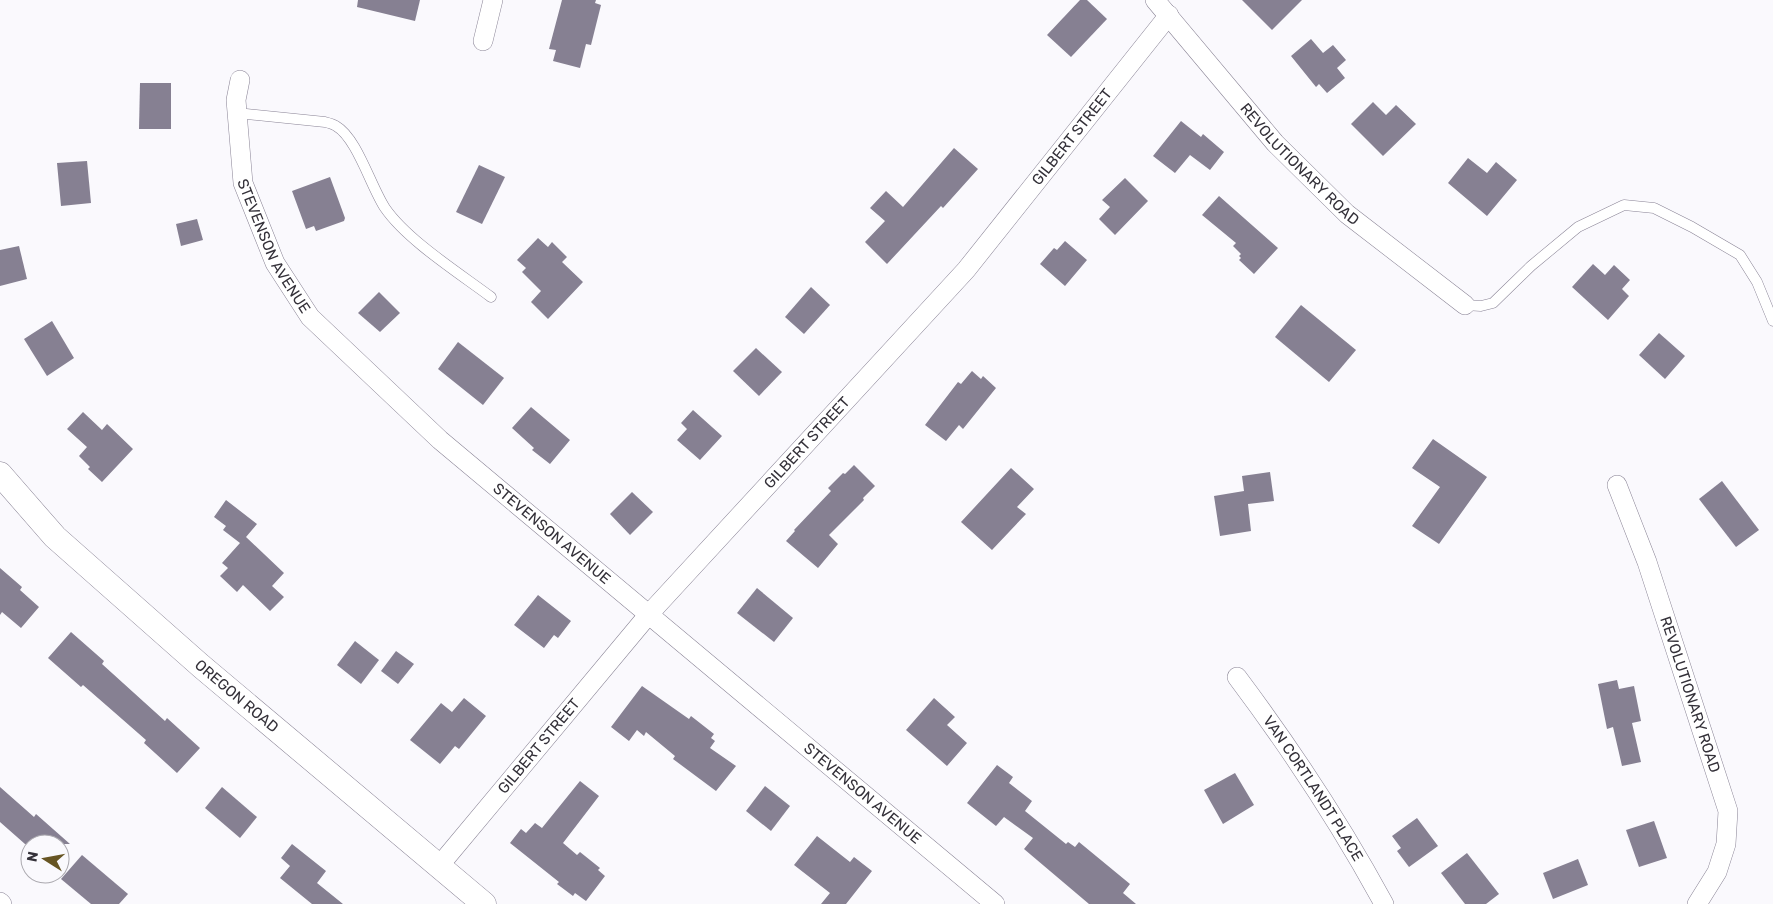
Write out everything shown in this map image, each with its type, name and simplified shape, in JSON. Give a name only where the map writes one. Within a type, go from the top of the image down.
[{"type":"street","points":[[483,41],[493,0]]},
{"type":"street","name":"REVOLUTIONARY ROAD","points":[[1155,0],[1275,143],[1347,214],[1465,304]]},
{"type":"street","name":"GILBERT STREET","points":[[438,866],[649,614],[966,270],[1169,15]]},
{"type":"street","name":"STEVENSON AVENUE","points":[[240,80],[236,100],[244,183],[275,263],[310,318],[440,440],[995,904]]},
{"type":"street","name":"OREGON ROAD","points":[[2,480],[63,543],[201,666],[484,904]]},
{"type":"street","name":"REVOLUTIONARY ROAD","points":[[1618,485],[1647,562],[1728,811],[1726,844],[1717,872],[1697,904]]},
{"type":"street","name":"VAN CORTLANDT PLACE","points":[[1237,677],[1279,734],[1357,854],[1384,904]]},
{"type":"lane","points":[[237,113],[326,122],[335,125],[343,131],[351,143],[386,208],[403,227],[491,297]]},
{"type":"lane","points":[[1465,304],[1481,306],[1493,303],[1531,266],[1578,227],[1624,204],[1654,208],[1692,227],[1740,255],[1757,282],[1773,321]]},
{"type":"building","points":[[358,0],[420,0],[415,21],[357,7]]},
{"type":"building","points":[[562,0],[596,0],[595,3],[601,5],[591,45],[586,44],[580,68],[553,61],[556,50],[549,49]]},
{"type":"building","points":[[1080,0],[1087,0],[1107,19],[1071,57],[1047,35]]},
{"type":"building","points":[[1242,0],[1302,0],[1272,30]]},
{"type":"building","points":[[1311,39],[1323,53],[1333,45],[1346,60],[1337,68],[1345,78],[1327,93],[1319,84],[1316,87],[1291,56]]},
{"type":"building","points":[[140,83],[171,83],[171,129],[139,129]]},
{"type":"building","points":[[1373,102],[1386,115],[1396,105],[1416,124],[1383,156],[1351,124]]},
{"type":"building","points":[[1181,121],[1201,137],[1203,134],[1224,152],[1210,170],[1190,155],[1175,173],[1153,156]]},
{"type":"building","points":[[954,148],[978,169],[943,208],[941,206],[887,264],[865,242],[885,221],[870,208],[886,191],[903,207]]},
{"type":"building","points":[[1468,158],[1487,173],[1496,162],[1517,180],[1487,216],[1448,183]]},
{"type":"building","points":[[87,161],[91,203],[61,206],[57,163]]},
{"type":"building","points":[[479,165],[505,177],[482,224],[456,212]]},
{"type":"building","points":[[330,177],[345,218],[344,221],[316,231],[314,226],[306,229],[292,191]]},
{"type":"building","points":[[1125,178],[1148,201],[1115,235],[1099,219],[1110,207],[1102,200]]},
{"type":"building","points":[[1219,196],[1278,248],[1254,274],[1239,260],[1241,254],[1233,246],[1236,243],[1202,215]]},
{"type":"building","points":[[197,219],[203,240],[181,246],[176,224]]},
{"type":"building","points":[[538,238],[548,247],[552,242],[567,257],[562,262],[583,282],[548,319],[531,302],[541,291],[522,272],[526,268],[517,260]]},
{"type":"building","points":[[1065,241],[1087,260],[1065,286],[1040,264],[1054,248],[1057,250]]},
{"type":"building","points":[[19,246],[27,279],[0,286],[0,250]]},
{"type":"building","points":[[1593,264],[1605,275],[1614,265],[1630,280],[1622,289],[1629,296],[1608,320],[1572,287]]},
{"type":"building","points":[[811,287],[830,305],[804,334],[785,317]]},
{"type":"building","points":[[379,292],[400,313],[380,332],[358,313]]},
{"type":"building","points":[[1301,305],[1356,350],[1329,382],[1275,337]]},
{"type":"building","points":[[52,321],[74,358],[47,376],[24,339]]},
{"type":"building","points":[[1659,333],[1685,356],[1665,379],[1639,355]]},
{"type":"building","points":[[458,342],[504,378],[483,405],[438,369]]},
{"type":"building","points":[[756,348],[782,372],[759,396],[733,371]]},
{"type":"building","points":[[972,371],[981,379],[983,376],[996,388],[963,429],[959,425],[946,441],[925,425],[958,382],[961,384]]},
{"type":"building","points":[[531,407],[570,440],[550,464],[532,450],[534,448],[512,428]]},
{"type":"building","points":[[693,410],[722,436],[700,460],[677,440],[687,429],[681,423]]},
{"type":"building","points":[[83,412],[102,430],[107,424],[133,449],[102,482],[88,469],[90,467],[79,456],[87,447],[67,429]]},
{"type":"building","points":[[1433,439],[1487,477],[1439,544],[1412,526],[1440,487],[1412,468]]},
{"type":"building","points":[[854,465],[875,486],[863,498],[864,500],[829,535],[838,544],[818,568],[786,541],[831,491],[828,488]]},
{"type":"building","points":[[1011,468],[1034,489],[1017,507],[1026,514],[992,550],[961,522]]},
{"type":"building","points":[[1270,472],[1274,501],[1248,504],[1251,531],[1220,536],[1214,496],[1244,491],[1242,476]]},
{"type":"building","points":[[1722,481],[1759,530],[1736,547],[1699,499]]},
{"type":"building","points":[[632,492],[653,512],[630,535],[610,514]]},
{"type":"building","points":[[226,500],[257,524],[246,537],[284,573],[272,586],[284,597],[270,611],[243,585],[237,592],[220,576],[228,568],[222,563],[240,543],[223,530],[226,526],[214,517]]},
{"type":"building","points":[[0,568],[22,587],[20,590],[39,607],[21,628],[2,612],[0,615]]},
{"type":"building","points":[[757,588],[793,618],[774,642],[737,613]]},
{"type":"building","points":[[538,595],[571,621],[558,638],[554,635],[544,648],[514,625]]},
{"type":"building","points":[[71,632],[104,661],[102,664],[165,721],[167,718],[200,748],[177,773],[144,743],[146,740],[83,685],[81,687],[48,658]]},
{"type":"building","points":[[355,641],[379,660],[361,684],[337,665]]},
{"type":"building","points":[[396,651],[414,664],[398,684],[381,671]]},
{"type":"building","points":[[1617,680],[1619,689],[1634,686],[1641,721],[1632,723],[1641,762],[1622,766],[1613,727],[1607,729],[1598,684]]},
{"type":"building","points":[[642,686],[689,719],[691,716],[714,734],[711,738],[715,741],[710,748],[736,766],[716,791],[673,759],[675,756],[646,732],[644,736],[637,730],[629,741],[611,727]]},
{"type":"building","points":[[464,698],[486,716],[459,749],[455,746],[440,764],[410,740],[441,703],[452,712]]},
{"type":"building","points":[[934,698],[955,717],[947,725],[967,743],[947,766],[906,730]]},
{"type":"building","points":[[997,765],[1013,777],[1009,783],[1032,801],[1025,811],[1066,844],[1068,842],[1075,847],[1079,842],[1130,884],[1123,893],[1136,904],[1089,904],[1024,849],[1033,838],[1004,817],[996,826],[967,803]]},
{"type":"building","points":[[1235,773],[1254,805],[1223,824],[1204,790]]},
{"type":"building","points":[[580,781],[599,796],[563,843],[577,855],[580,852],[600,868],[598,870],[605,876],[586,901],[575,893],[573,896],[557,884],[559,882],[510,843],[521,829],[526,833],[535,823],[542,828]]},
{"type":"building","points":[[765,786],[790,806],[771,831],[746,811]]},
{"type":"building","points":[[0,787],[34,817],[36,814],[59,834],[20,834],[20,840],[0,822]]},
{"type":"building","points":[[222,787],[257,817],[240,838],[205,808]]},
{"type":"building","points":[[1417,818],[1438,846],[1409,867],[1397,851],[1401,848],[1392,836]]},
{"type":"building","points":[[1654,821],[1667,858],[1639,867],[1626,830]]},
{"type":"building","points":[[817,836],[850,862],[854,857],[872,871],[846,904],[821,904],[830,893],[794,865]]},
{"type":"building","points":[[292,844],[326,871],[317,883],[343,904],[312,904],[280,878],[290,866],[281,858]]},
{"type":"building","points":[[1467,853],[1499,894],[1486,904],[1465,904],[1441,873]]},
{"type":"building","points":[[82,855],[128,894],[119,904],[91,904],[67,884],[70,884],[70,869]]},
{"type":"building","points":[[1578,859],[1588,885],[1553,899],[1543,873]]}]
